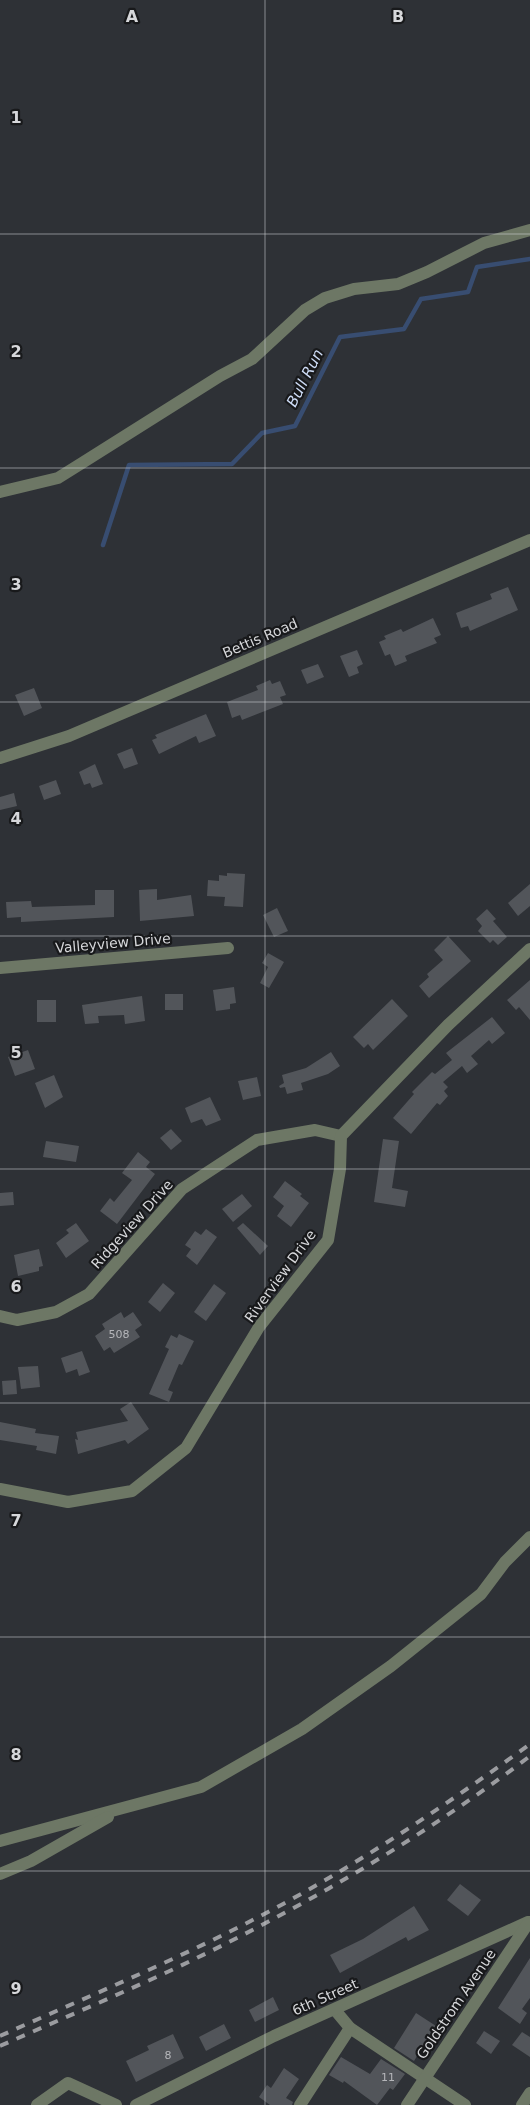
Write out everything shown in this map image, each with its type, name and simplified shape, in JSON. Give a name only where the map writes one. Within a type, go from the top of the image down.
[{"type":"street","points":[[0,492],[58,478],[220,376],[252,360],[305,310],[325,298],[354,290],[398,284],[427,272],[484,243],[530,230]]},
{"type":"street","name":"Bettis Road","points":[[0,758],[70,736],[530,540]]},
{"type":"street","name":"Valleyview Drive","points":[[0,968],[228,948]]},
{"type":"street","points":[[341,1136],[448,1024],[530,949]]},
{"type":"street","name":"Ridgeview Drive","points":[[0,1316],[17,1320],[56,1312],[89,1294],[182,1189],[257,1140],[315,1130],[341,1136]]},
{"type":"street","name":"Riverview Drive","points":[[0,1489],[68,1502],[132,1491],[186,1448],[259,1327],[328,1240],[340,1169],[341,1136]]},
{"type":"street","points":[[0,1841],[201,1787],[302,1729],[391,1666],[481,1594],[505,1562],[530,1537]]},
{"type":"street","points":[[0,1874],[31,1861],[85,1832],[115,1811]]},
{"type":"street","name":"6th Street","points":[[136,2105],[274,2036],[529,1921]]},
{"type":"street","name":"Goldstrom Avenue","points":[[408,2105],[529,1921]]},
{"type":"street","points":[[335,2010],[350,2028],[426,2077],[465,2105]]},
{"type":"street","points":[[300,2105],[350,2028]]},
{"type":"street","points":[[37,2105],[68,2083],[116,2105]]},
{"type":"street","points":[[522,2105],[530,2093]]},
{"type":"building","points":[[508,587],[518,610],[470,631],[468,626],[461,628],[456,613],[492,599],[490,594]]},
{"type":"building","points":[[433,618],[441,635],[434,638],[437,643],[405,656],[407,661],[395,666],[390,654],[385,656],[379,642],[386,639],[384,636],[401,629],[403,632]]},
{"type":"building","points":[[357,650],[363,664],[357,667],[359,673],[349,677],[340,656]]},
{"type":"building","points":[[318,664],[324,677],[307,684],[301,670]]},
{"type":"building","points":[[270,680],[272,684],[280,681],[286,695],[280,697],[283,704],[242,720],[240,715],[232,718],[227,702],[258,690],[256,686]]},
{"type":"building","points":[[34,688],[42,708],[24,716],[15,695]]},
{"type":"building","points":[[206,714],[216,736],[199,743],[196,736],[159,754],[152,740],[157,738],[155,735]]},
{"type":"building","points":[[132,748],[138,764],[124,769],[117,754]]},
{"type":"building","points":[[95,764],[103,784],[92,788],[90,783],[84,785],[79,772]]},
{"type":"building","points":[[56,780],[61,794],[44,800],[39,786]]},
{"type":"building","points":[[14,793],[17,806],[0,810],[0,797]]},
{"type":"building","points":[[227,873],[245,874],[243,907],[224,906],[225,897],[207,896],[208,880],[219,881],[219,875],[227,876]]},
{"type":"building","points":[[530,884],[530,906],[518,916],[508,903]]},
{"type":"building","points":[[157,889],[157,900],[191,895],[194,916],[140,921],[139,890]]},
{"type":"building","points":[[95,890],[114,890],[114,917],[21,922],[21,917],[7,918],[6,902],[31,901],[32,907],[95,905]]},
{"type":"building","points":[[277,908],[288,931],[274,937],[263,915]]},
{"type":"building","points":[[487,909],[496,919],[493,921],[507,937],[498,945],[493,940],[490,943],[478,931],[482,926],[476,919]]},
{"type":"building","points":[[448,936],[471,961],[429,998],[419,986],[429,977],[427,974],[443,960],[434,950]]},
{"type":"building","points":[[268,953],[284,962],[269,988],[260,983],[268,967],[262,963]]},
{"type":"building","points":[[530,980],[530,1020],[519,1007],[516,1010],[507,1000]]},
{"type":"building","points":[[234,987],[236,1003],[230,1004],[230,1009],[216,1011],[213,990]]},
{"type":"building","points":[[165,994],[183,994],[183,1010],[165,1010]]},
{"type":"building","points":[[142,996],[145,1021],[125,1024],[124,1015],[98,1016],[99,1023],[85,1024],[82,1005]]},
{"type":"building","points":[[392,999],[408,1016],[373,1050],[368,1044],[364,1048],[353,1037]]},
{"type":"building","points":[[37,1000],[56,1000],[56,1022],[37,1022]]},
{"type":"building","points":[[492,1017],[505,1033],[492,1044],[489,1040],[471,1056],[478,1064],[467,1073],[462,1066],[443,1082],[448,1087],[444,1091],[448,1096],[440,1105],[437,1103],[411,1134],[393,1118],[414,1094],[412,1092],[432,1072],[435,1074],[452,1060],[446,1053]]},
{"type":"building","points":[[28,1050],[35,1069],[15,1076],[8,1057]]},
{"type":"building","points":[[331,1052],[340,1066],[328,1074],[301,1083],[303,1090],[287,1094],[285,1087],[280,1088],[279,1086],[284,1083],[282,1075],[306,1068]]},
{"type":"building","points":[[54,1075],[63,1097],[45,1108],[35,1083]]},
{"type":"building","points":[[257,1077],[261,1096],[243,1100],[238,1081]]},
{"type":"building","points":[[210,1097],[221,1120],[206,1126],[202,1119],[191,1123],[185,1108]]},
{"type":"building","points":[[171,1129],[182,1141],[171,1150],[160,1138]]},
{"type":"building","points":[[383,1139],[399,1141],[392,1188],[408,1191],[405,1207],[374,1202]]},
{"type":"building","points":[[46,1141],[79,1146],[76,1162],[43,1157]]},
{"type":"building","points":[[138,1152],[150,1162],[146,1167],[155,1174],[117,1224],[100,1211],[110,1198],[114,1202],[132,1180],[122,1173]]},
{"type":"building","points":[[285,1181],[302,1194],[300,1196],[309,1203],[291,1227],[277,1216],[284,1206],[273,1197]]},
{"type":"building","points":[[13,1192],[14,1205],[0,1206],[0,1193]]},
{"type":"building","points":[[242,1194],[252,1206],[233,1222],[222,1209]]},
{"type":"building","points":[[76,1223],[89,1241],[66,1258],[56,1243],[69,1233],[66,1230]]},
{"type":"building","points":[[243,1223],[268,1246],[260,1255],[237,1228]]},
{"type":"building","points":[[206,1229],[217,1237],[197,1265],[186,1256],[191,1249],[185,1245],[195,1231],[201,1235]]},
{"type":"building","points":[[39,1249],[43,1266],[39,1267],[39,1271],[18,1276],[14,1255]]},
{"type":"building","points":[[163,1283],[175,1293],[160,1312],[148,1302]]},
{"type":"building","points":[[214,1284],[226,1293],[206,1321],[194,1312]]},
{"type":"building","points":[[121,1312],[124,1318],[133,1312],[142,1325],[135,1330],[140,1337],[114,1353],[110,1347],[104,1351],[95,1336],[105,1329],[102,1324]]},
{"type":"building","points":[[179,1334],[194,1341],[182,1365],[179,1364],[168,1390],[173,1392],[169,1402],[149,1394],[169,1349],[165,1347],[171,1335],[177,1338]]},
{"type":"building","points":[[82,1351],[90,1372],[79,1376],[77,1369],[66,1373],[61,1358]]},
{"type":"building","points":[[38,1366],[40,1387],[21,1389],[18,1367]]},
{"type":"building","points":[[16,1380],[17,1394],[3,1395],[2,1381]]},
{"type":"building","points":[[131,1402],[149,1429],[128,1444],[125,1440],[78,1454],[75,1439],[78,1440],[76,1432],[128,1421],[120,1409]]},
{"type":"building","points":[[0,1422],[36,1429],[35,1433],[59,1436],[56,1454],[36,1450],[37,1446],[0,1440]]},
{"type":"building","points":[[460,1884],[481,1900],[468,1916],[447,1900]]},
{"type":"building","points":[[414,1906],[429,1930],[408,1941],[406,1937],[340,1973],[330,1955],[363,1939]]},
{"type":"building","points":[[530,1958],[530,1998],[522,2009],[527,2013],[520,2024],[498,2008]]},
{"type":"building","points":[[273,1997],[279,2010],[255,2022],[249,2010]]},
{"type":"building","points":[[416,2013],[436,2026],[414,2061],[394,2048]]},
{"type":"building","points":[[224,2024],[231,2038],[206,2051],[199,2037]]},
{"type":"building","points":[[484,2031],[500,2041],[491,2054],[476,2043]]},
{"type":"building","points":[[522,2032],[530,2037],[530,2057],[512,2045]]},
{"type":"building","points":[[173,2034],[184,2058],[136,2082],[126,2061],[149,2050],[147,2046]]},
{"type":"building","points":[[341,2057],[370,2074],[381,2059],[405,2074],[393,2090],[390,2088],[377,2105],[344,2081],[343,2083],[329,2075]]},
{"type":"building","points":[[284,2068],[299,2079],[286,2098],[293,2102],[292,2105],[270,2105],[259,2097],[267,2085],[271,2088]]},
{"type":"waterway","name":"Bull Run","points":[[103,545],[129,465],[232,464],[262,433],[295,426],[340,337],[404,329],[421,299],[468,292],[477,267],[530,259]]},
{"type":"railway","points":[[0,2036],[184,1954],[292,1899],[413,1825],[530,1744]]},
{"type":"railway","points":[[0,2046],[176,1968],[314,1897],[446,1816],[530,1756]]}]
